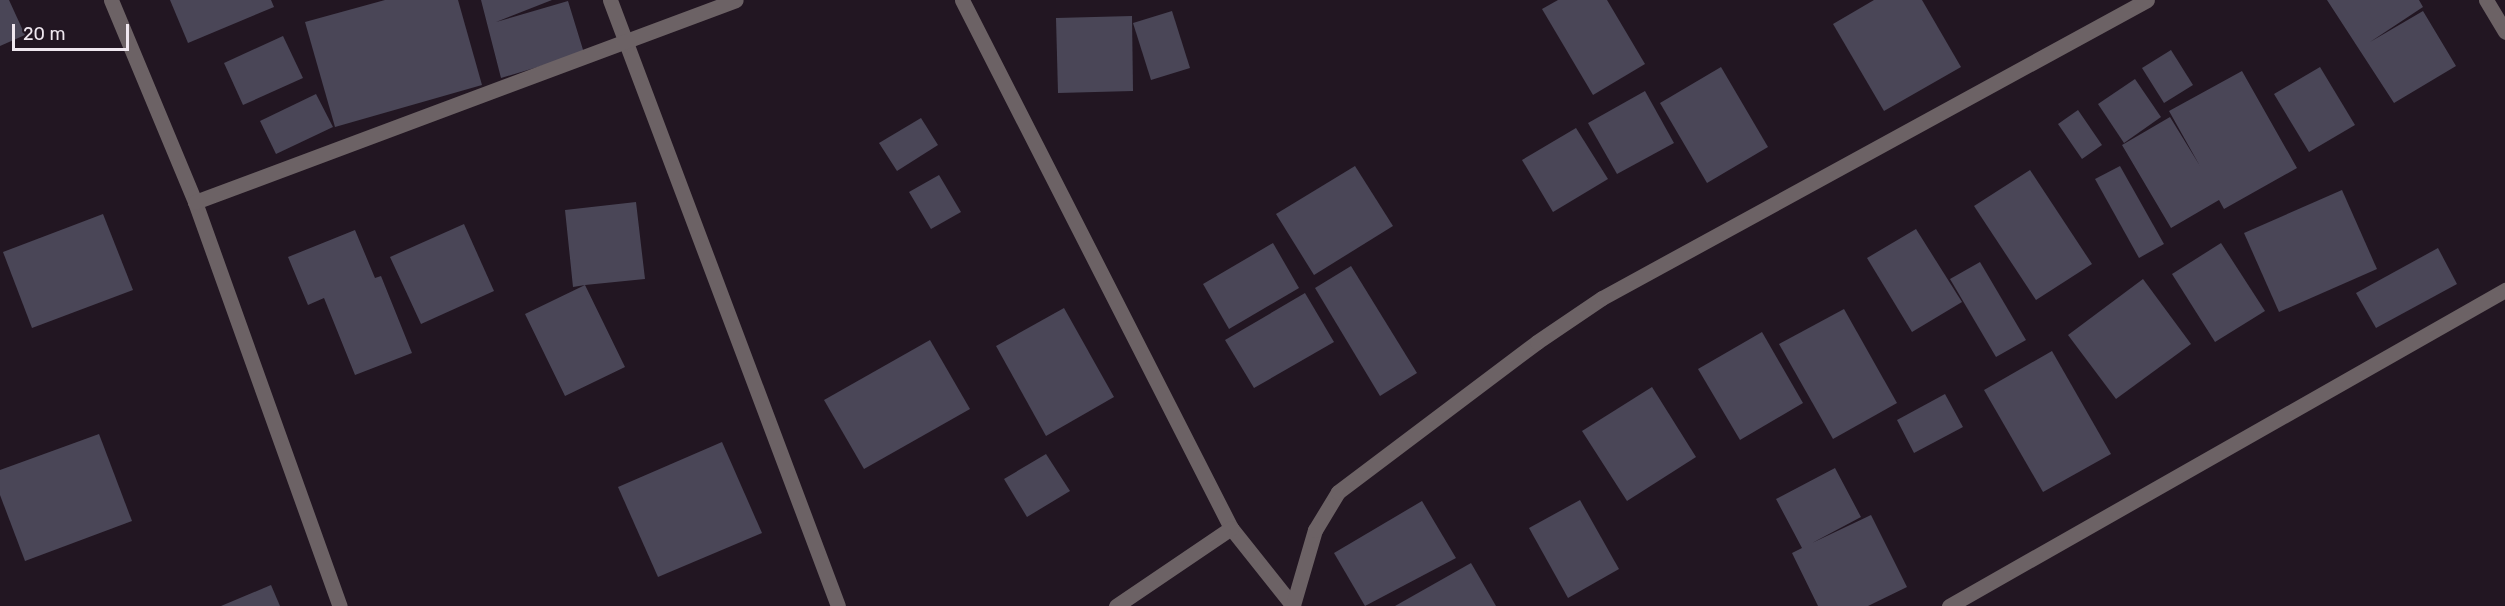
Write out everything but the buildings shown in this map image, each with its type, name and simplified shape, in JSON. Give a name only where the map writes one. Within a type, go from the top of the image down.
[{"type":"street","points":[[111,0],[195,202],[340,606]]},
{"type":"street","points":[[610,0],[838,606]]},
{"type":"street","points":[[195,202],[626,43],[736,0]]},
{"type":"street","points":[[962,0],[1231,528],[1293,606]]},
{"type":"street","points":[[1293,606],[1315,530],[1338,492],[1537,342],[1602,298],[2147,0]]},
{"type":"street","points":[[2486,0],[2505,32]]},
{"type":"street","points":[[1949,606],[2505,290]]},
{"type":"street","points":[[1116,606],[1231,528]]}]
